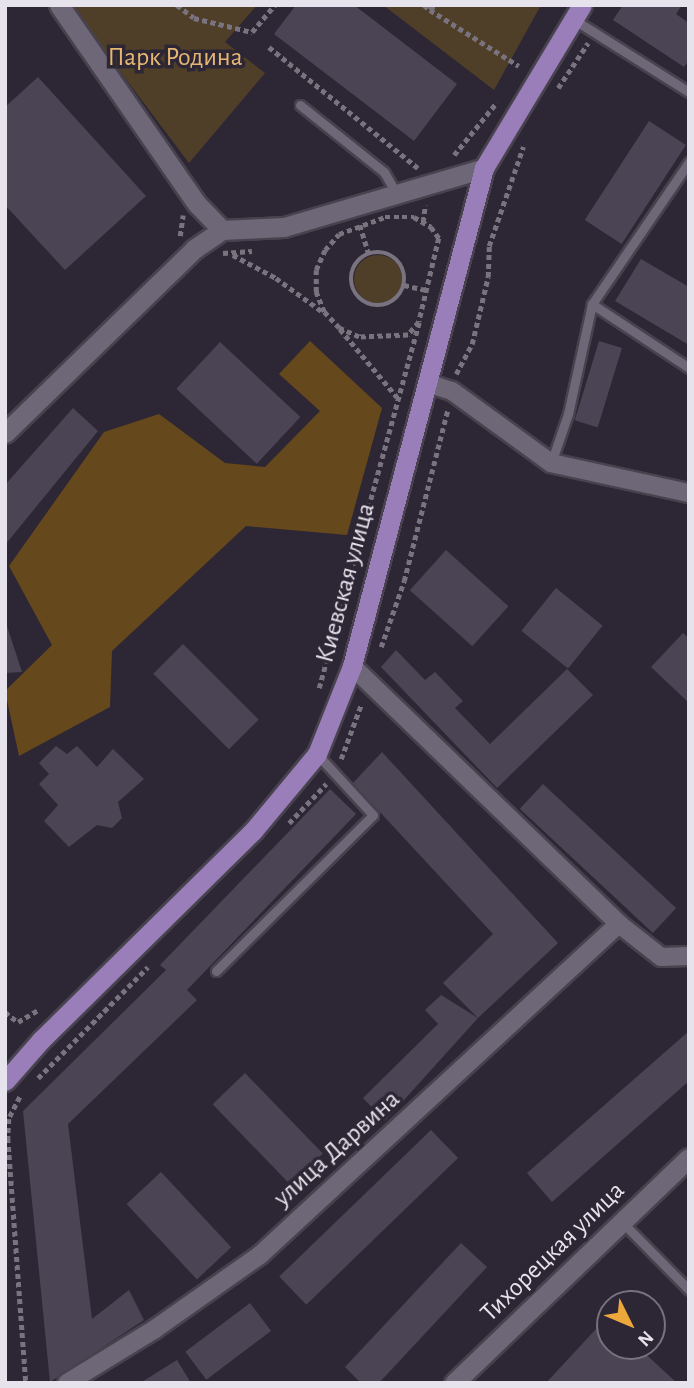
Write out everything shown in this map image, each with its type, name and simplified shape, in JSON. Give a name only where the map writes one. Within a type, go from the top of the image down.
[{"type":"main road","points":[[59,5],[197,204],[222,230]]},
{"type":"main road","name":"Киевская улица","points":[[6,1075],[253,831],[317,754],[352,666],[484,168],[577,12]]},
{"type":"main road","points":[[5,433],[194,249],[222,230],[285,227],[426,173],[484,168]]},
{"type":"main road","name":"Тихорецкая улица","points":[[454,1383],[689,1158]]},
{"type":"street","points":[[427,383],[452,391],[551,463],[689,493]]},
{"type":"street","points":[[352,666],[369,679],[619,924],[661,957],[689,956]]},
{"type":"street","name":"улица Дарвина","points":[[67,1383],[155,1329],[260,1255],[619,924]]},
{"type":"lane","points":[[577,12],[595,33],[689,92]]},
{"type":"lane","points":[[300,105],[384,172],[393,187]]},
{"type":"lane","points":[[551,463],[568,414],[592,304],[687,168]]},
{"type":"lane","points":[[592,304],[689,368]]},
{"type":"lane","points":[[216,971],[373,815],[317,754]]},
{"type":"lane","points":[[623,1223],[689,1290]]},
{"type":"path","points":[[177,5],[194,18],[252,32],[275,5]]},
{"type":"path","points":[[424,5],[519,66]]},
{"type":"path","points":[[557,91],[595,33]]},
{"type":"path","points":[[269,47],[426,173]]},
{"type":"path","points":[[513,76],[527,54]]},
{"type":"path","points":[[450,159],[467,144],[501,96]]},
{"type":"path","points":[[284,828],[335,771],[404,581],[458,363],[472,344],[501,201],[527,140]]},
{"type":"path","points":[[393,187],[426,173]]},
{"type":"path","points":[[423,222],[426,173]]},
{"type":"path","points":[[197,204],[179,218],[180,235],[194,249],[206,256],[232,255],[256,250]]},
{"type":"path","points":[[315,700],[419,322],[439,238],[414,217],[385,217],[329,236]]},
{"type":"path","points":[[360,225],[369,254]]},
{"type":"path","points":[[324,312],[316,292],[316,270],[325,250],[339,234]]},
{"type":"path","points":[[369,254],[393,257],[401,264],[404,285],[392,302],[382,306],[362,302],[351,284],[351,273],[369,254]]},
{"type":"path","points":[[232,255],[276,278],[324,312],[398,397]]},
{"type":"path","points":[[404,285],[426,290]]},
{"type":"path","points":[[339,328],[381,339],[408,335],[419,322]]},
{"type":"path","points":[[35,1080],[159,956]]},
{"type":"path","points":[[5,1012],[18,1022],[29,1020],[47,1002]]},
{"type":"path","points":[[26,1383],[8,1138],[15,1102],[27,1088]]},
{"type":"green space","name":"Парк Родина","points":[[70,5],[257,5],[225,42],[265,73],[189,163]]},
{"type":"green space","points":[[383,5],[541,5],[494,90]]},
{"type":"green space","points":[[378,255],[395,262],[402,279],[395,296],[378,303],[361,296],[354,279],[361,262]]},
{"type":"shaded area","points":[[310,341],[382,408],[347,535],[246,526],[112,651],[110,707],[19,756],[5,691],[52,645],[9,566],[104,432],[159,414],[225,463],[265,467],[320,411],[279,374]]},
{"type":"building","points":[[296,5],[354,5],[457,84],[414,141],[274,34]]},
{"type":"building","points":[[623,5],[682,5],[676,14],[689,23],[689,60],[684,67],[613,20]]},
{"type":"building","points":[[38,77],[146,196],[65,270],[5,205],[5,107]]},
{"type":"building","points":[[649,121],[686,145],[622,244],[585,220]]},
{"type":"building","points":[[641,259],[689,287],[689,345],[615,301]]},
{"type":"building","points":[[599,341],[622,348],[598,427],[575,420]]},
{"type":"building","points":[[220,342],[300,417],[257,464],[176,389]]},
{"type":"building","points":[[73,408],[98,431],[5,545],[5,485]]},
{"type":"building","points":[[446,550],[508,606],[472,646],[410,590]]},
{"type":"building","points":[[556,588],[603,626],[568,669],[521,631]]},
{"type":"building","points":[[6,623],[22,672],[5,673]]},
{"type":"building","points":[[683,633],[689,638],[689,703],[651,667]]},
{"type":"building","points":[[183,644],[259,720],[229,749],[153,674]]},
{"type":"building","points":[[396,650],[425,680],[435,672],[463,701],[455,708],[490,744],[567,669],[593,695],[497,788],[381,667]]},
{"type":"building","points":[[56,746],[67,754],[77,746],[97,767],[113,749],[144,779],[118,802],[122,818],[112,828],[97,825],[69,847],[44,821],[58,805],[39,784],[49,774],[39,763]]},
{"type":"building","points":[[382,752],[558,943],[478,1018],[443,983],[493,934],[353,783]]},
{"type":"building","points":[[543,784],[676,908],[653,933],[520,809]]},
{"type":"building","points":[[330,789],[356,814],[187,990],[197,1000],[68,1124],[92,1319],[129,1290],[144,1320],[50,1382],[23,1111],[166,970],[160,965]]},
{"type":"building","points":[[441,995],[478,1018],[385,1121],[363,1098],[438,1024],[425,1010]]},
{"type":"building","points":[[689,1031],[689,1081],[552,1202],[527,1173]]},
{"type":"building","points":[[245,1073],[323,1154],[290,1185],[213,1104]]},
{"type":"building","points":[[431,1130],[458,1158],[306,1305],[279,1277]]},
{"type":"building","points":[[161,1172],[231,1247],[197,1279],[127,1204]]},
{"type":"building","points":[[461,1243],[487,1267],[379,1383],[361,1383],[345,1367]]},
{"type":"building","points":[[250,1303],[271,1331],[206,1380],[185,1352]]},
{"type":"building","points":[[596,1329],[596,1360],[652,1360],[677,1383],[546,1383]]},
{"type":"building","points":[[177,1360],[191,1383],[140,1383]]}]
